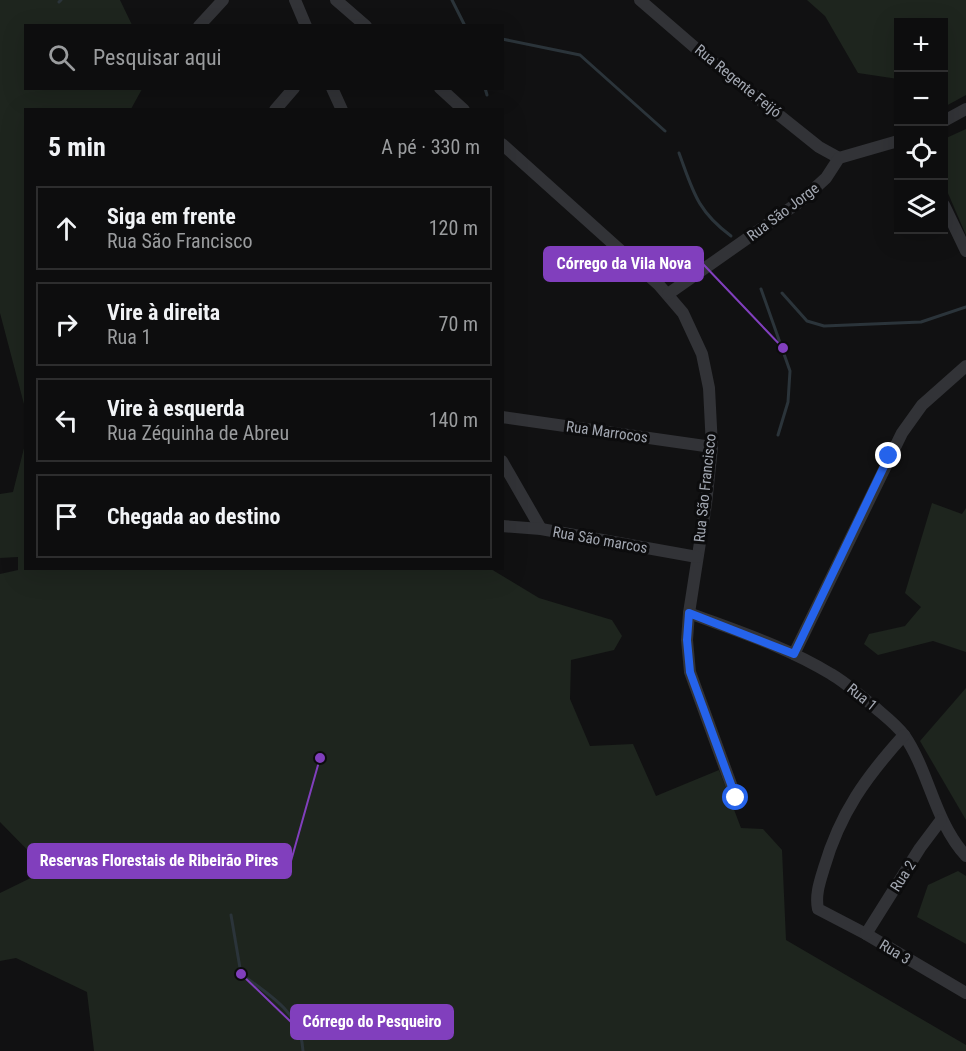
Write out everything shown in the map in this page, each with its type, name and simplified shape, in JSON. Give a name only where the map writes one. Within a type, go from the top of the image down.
[{"type":"street","points":[[202,24],[224,0]]},
{"type":"street","points":[[294,0],[305,24]]},
{"type":"street","points":[[336,0],[364,24]]},
{"type":"street","name":"Rua Regente Feijó","points":[[640,0],[699,51],[819,147],[839,158]]},
{"type":"street","points":[[277,108],[292,90]]},
{"type":"street","points":[[333,90],[341,108]]},
{"type":"street","points":[[442,90],[462,108]]},
{"type":"street","points":[[948,119],[966,109]]},
{"type":"street","points":[[839,158],[894,142]]},
{"type":"street","name":"Rua São Francisco","points":[[504,146],[668,294],[682,313],[702,354],[709,388],[712,447],[687,640],[690,672],[736,798]]},
{"type":"street","name":"Rua São Jorge","points":[[668,294],[809,195],[826,178],[839,158]]},
{"type":"street","points":[[948,213],[966,250]]},
{"type":"street","points":[[794,654],[902,433],[922,405],[966,366]]},
{"type":"street","name":"Rua Marrocos","points":[[504,417],[712,447]]},
{"type":"street","points":[[504,464],[541,529]]},
{"type":"street","name":"Rua São marcos","points":[[504,526],[541,529],[697,557]]},
{"type":"street","name":"Rua 1","points":[[689,613],[794,654],[832,674],[889,719],[904,735],[941,820],[958,848],[966,856]]},
{"type":"street","name":"Rua 3","points":[[904,735],[863,783],[839,825],[828,853],[817,897],[818,909],[866,934],[966,993]]},
{"type":"street","name":"Rua 2","points":[[866,934],[941,820]]},
{"type":"shaded area","points":[[0,0],[120,0],[132,24],[24,24],[24,90],[141,90],[132,108],[24,108],[24,404],[0,313]]},
{"type":"shaded area","points":[[807,0],[966,0],[966,95],[948,105],[948,18],[894,18],[894,78],[858,73],[825,16]]},
{"type":"shaded area","points":[[966,129],[966,235],[948,193],[948,137]]},
{"type":"shaded area","points":[[24,448],[24,570],[493,570],[539,598],[612,620],[622,636],[614,650],[571,660],[570,699],[590,746],[633,744],[656,796],[719,770],[741,828],[763,829],[782,850],[786,940],[966,1045],[966,1051],[94,1051],[87,992],[16,958],[0,961],[0,893],[47,870],[0,822],[0,574],[18,570],[18,557],[0,558],[0,494],[13,492]]},
{"type":"shaded area","points":[[932,503],[962,514],[966,508],[966,652],[933,641],[878,655],[864,644],[869,634],[905,626],[921,607],[905,593]]},
{"type":"shaded area","points":[[966,688],[966,820],[920,741]]},
{"type":"shaded area","points":[[958,871],[966,876],[966,944],[917,917],[928,885]]},
{"type":"waterway","points":[[452,0],[464,24]]},
{"type":"waterway","points":[[504,39],[580,55],[665,131]]},
{"type":"waterway","points":[[486,90],[487,95]]},
{"type":"waterway","points":[[679,153],[703,209],[731,236]]},
{"type":"waterway","points":[[761,289],[790,371],[788,402],[778,435]]},
{"type":"waterway","points":[[782,293],[807,321],[824,326],[921,322],[966,307]]},
{"type":"waterway","points":[[231,915],[241,974],[272,997],[290,1015],[301,1037],[303,1051]]},
{"type":"place","name":"Córrego da Vila Nova","points":[[783,348]]},
{"type":"place","name":"Reservas Florestais de Ribeirão Pires","points":[[320,758]]},
{"type":"place","name":"Córrego do Pesqueiro","points":[[241,974]]},
{"type":"route","points":[[736,798],[690,672],[687,640],[689,613],[794,654],[889,456]]}]
